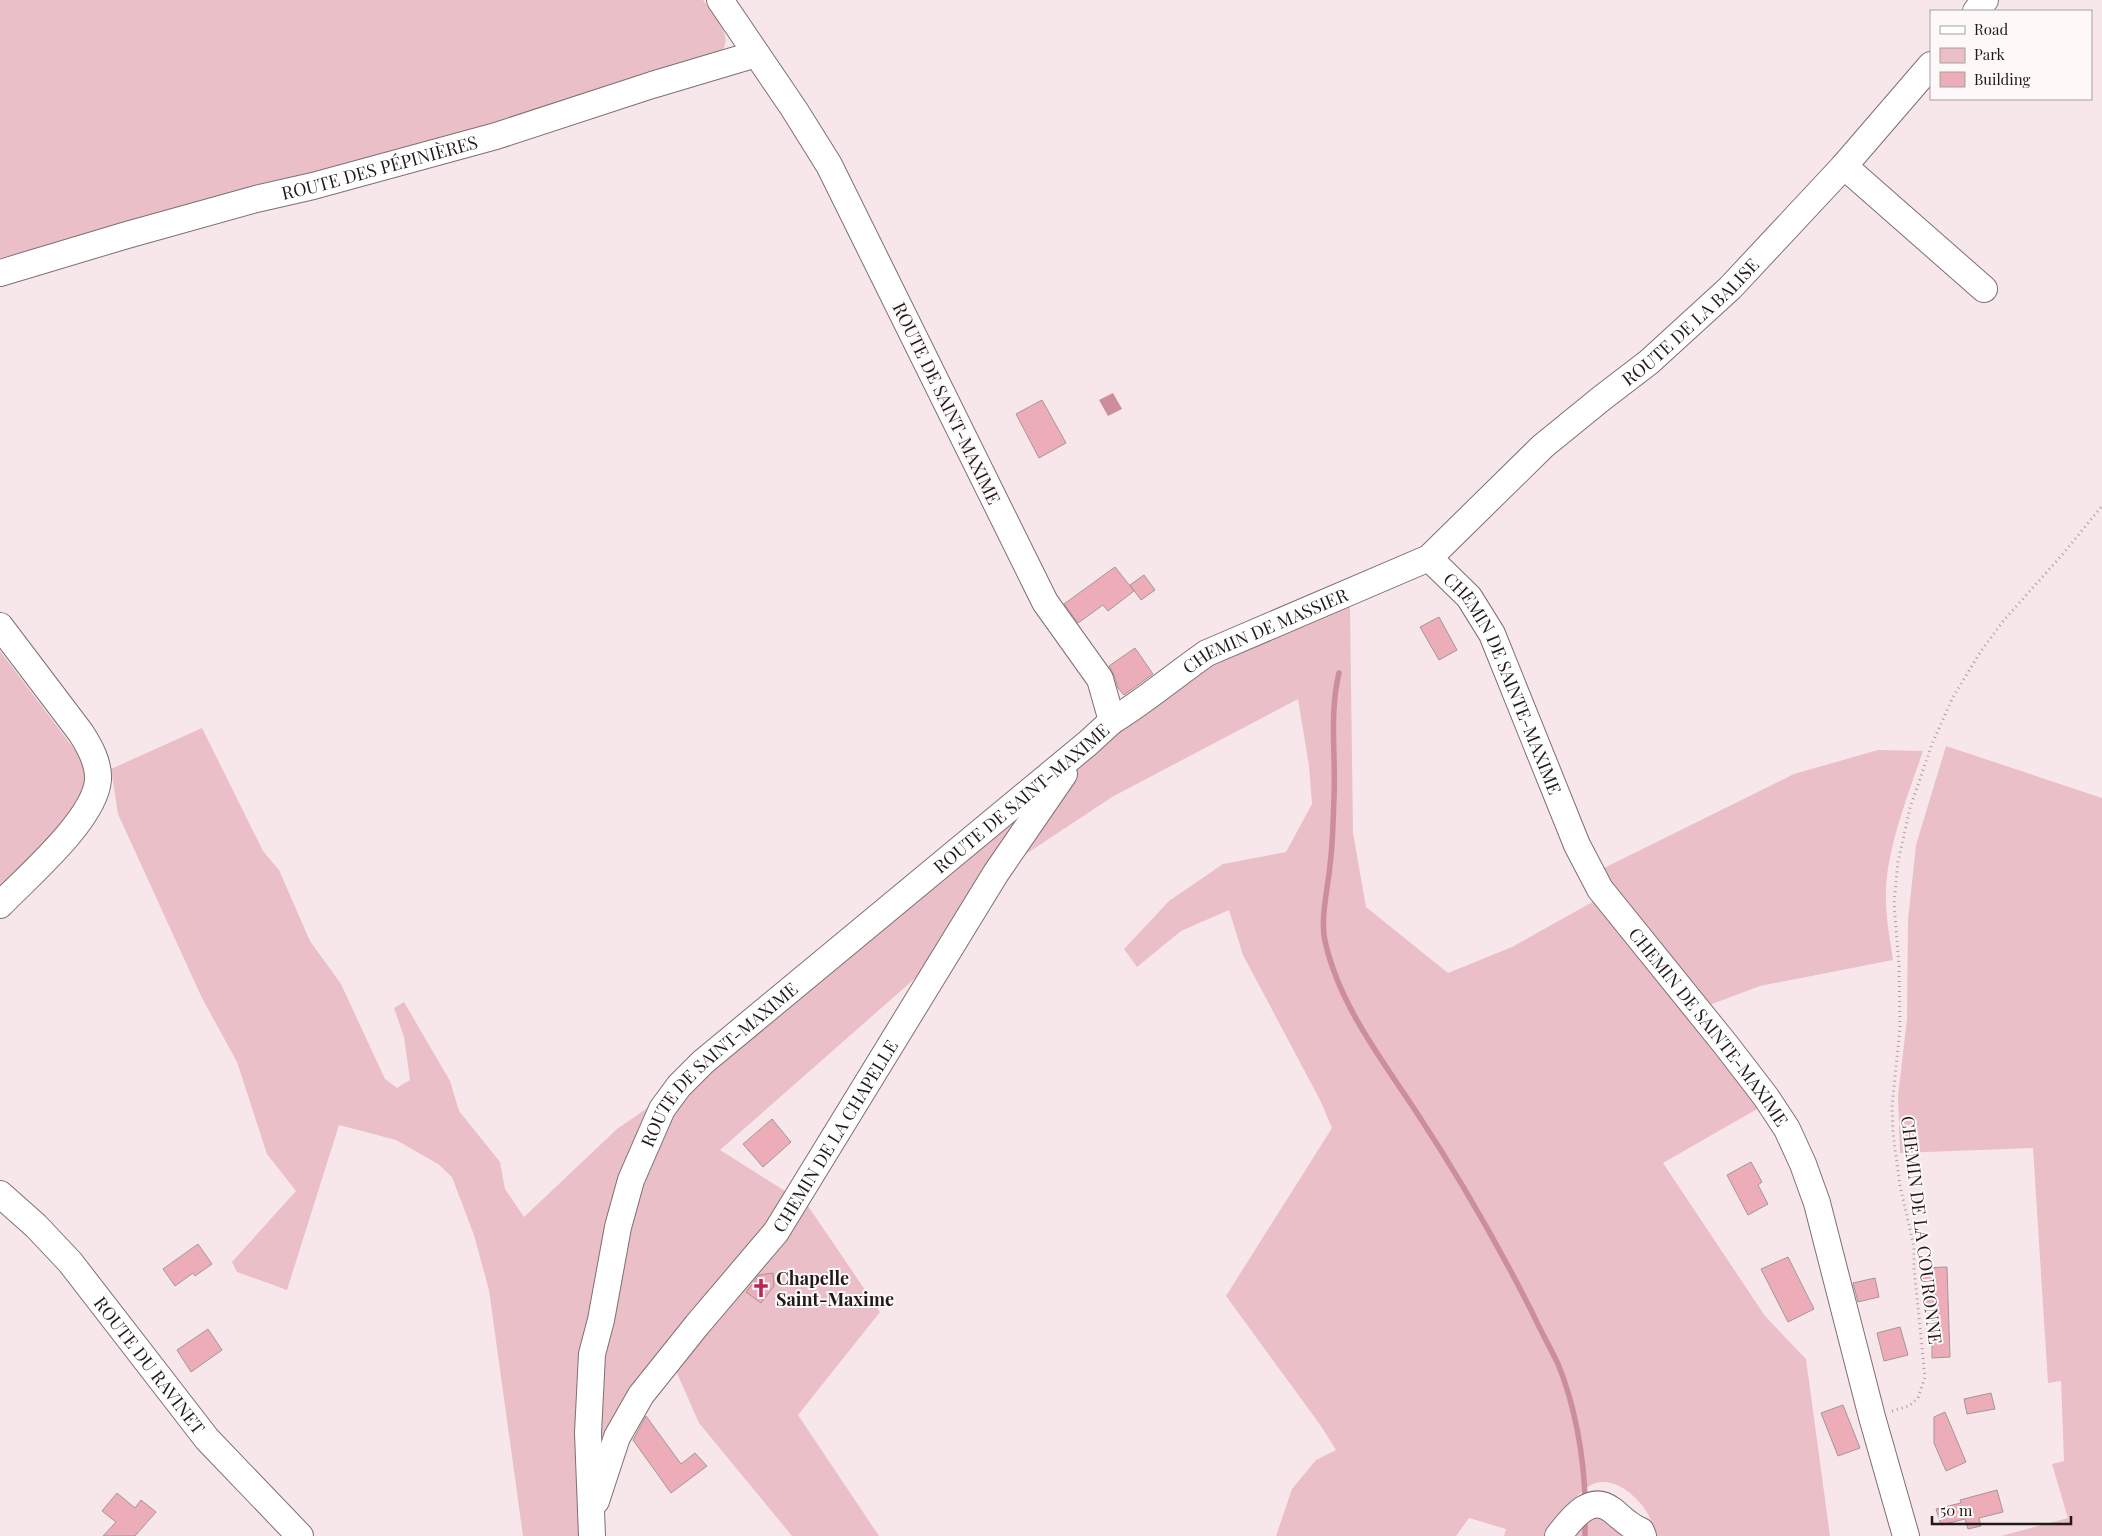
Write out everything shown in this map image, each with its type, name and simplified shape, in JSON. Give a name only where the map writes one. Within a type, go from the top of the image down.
[{"type":"street","name":"ROUTE DE SAINT-MAXIME","points":[[592,1527],[588,1434],[592,1354],[601,1320],[618,1227],[630,1180],[662,1109],[678,1086],[703,1062],[1112,721],[1100,679],[1045,602],[829,165],[809,132],[720,0]]},
{"type":"street","points":[[1977,10],[1985,0]]},
{"type":"street","name":"ROUTE DES PÉPINIÈRES","points":[[0,273],[256,199],[314,186],[496,136],[652,85],[756,54]]},
{"type":"street","name":"ROUTE DE LA BALISE","points":[[1429,558],[1543,446],[1649,362],[1705,312],[1844,166],[1930,66]]},
{"type":"street","points":[[1844,166],[1984,289]]},
{"type":"street","name":"CHEMIN DE MASSIER","points":[[1112,721],[1208,653],[1429,558]]},
{"type":"street","name":"CHEMIN DE SAINTE-MAXIME","points":[[1429,558],[1469,597],[1492,634],[1577,845],[1600,889],[1726,1045],[1766,1097],[1787,1130],[1803,1164],[1817,1203],[1872,1417],[1906,1536]]},
{"type":"street","points":[[0,626],[81,733],[92,752],[98,778],[96,794],[78,825],[0,905]]},
{"type":"street","name":"CHEMIN DE LA CHAPELLE","points":[[592,1527],[617,1437],[641,1395],[697,1324],[774,1248],[776,1232],[996,873],[1079,750]]},
{"type":"street","name":"ROUTE DU RAVINET","points":[[0,1194],[36,1226],[70,1262],[207,1439],[300,1536]]},
{"type":"street","points":[[1558,1536],[1582,1510],[1602,1505],[1610,1509],[1636,1533]]},
{"type":"path","name":"CHEMIN DE LA COURONNE","points":[[1872,1417],[1909,1406],[1918,1398],[1926,1377],[1914,1268],[1914,1247],[1900,1186],[1893,1133],[1893,1098],[1900,1028],[1899,966],[1894,903],[1898,862],[1910,808],[1935,737],[1953,698],[1981,651],[2004,620],[2062,555],[2102,506]]},
{"type":"green space","points":[[0,0],[703,0],[722,28],[725,42],[723,49],[717,56],[370,160],[0,258]]},
{"type":"green space","points":[[1350,606],[1353,833],[1366,907],[1448,973],[1512,947],[1596,900],[1764,1105],[1663,1163],[1765,1316],[1806,1359],[1830,1536],[1654,1536],[1649,1516],[1635,1497],[1626,1490],[1606,1482],[1589,1486],[1575,1498],[1546,1536],[1504,1536],[1506,1529],[1469,1518],[1456,1536],[1276,1536],[1292,1489],[1316,1460],[1336,1450],[1321,1426],[1226,1296],[1332,1128],[1320,1100],[1243,955],[1229,910],[1181,931],[1137,967],[1124,949],[1169,901],[1223,864],[1286,852],[1312,804],[1309,766],[1298,699],[1112,797],[1023,856],[1078,766],[1107,736],[1205,665]]},
{"type":"green space","points":[[0,651],[84,762],[86,782],[78,809],[0,892]]},
{"type":"green space","points":[[202,728],[263,851],[279,870],[310,941],[341,984],[385,1079],[397,1088],[410,1080],[404,1037],[394,1008],[404,1002],[450,1081],[459,1111],[500,1162],[505,1189],[524,1217],[617,1129],[656,1102],[587,1355],[588,1536],[523,1536],[489,1290],[474,1235],[452,1177],[438,1164],[396,1140],[339,1125],[287,1290],[237,1272],[232,1262],[296,1191],[267,1154],[237,1062],[202,998],[118,814],[111,769]]},
{"type":"green space","points":[[1946,746],[2102,798],[2102,1536],[2001,1536],[2068,1518],[2052,1464],[2064,1461],[2061,1381],[2048,1383],[2033,1148],[1900,1153],[1898,1096],[1907,1019],[1908,920],[1916,845]]},
{"type":"green space","points":[[1878,750],[1923,751],[1894,839],[1887,874],[1886,908],[1893,960],[1760,986],[1704,1007],[1614,893],[1602,869],[1794,774]]},
{"type":"green space","points":[[1055,776],[929,966],[720,1150],[790,1194],[607,1440],[598,1440],[603,1359],[640,1168],[680,1095]]},
{"type":"green space","points":[[804,1200],[880,1312],[798,1415],[879,1536],[792,1536],[699,1423],[673,1364]]},
{"type":"green space","points":[[1592,1517],[1609,1522],[1621,1536],[1567,1536]]},
{"type":"shaded area","points":[[1113,393],[1122,409],[1108,416],[1099,400]]},
{"type":"building","points":[[1042,400],[1066,443],[1039,458],[1016,414]]},
{"type":"building","points":[[1115,567],[1134,591],[1108,611],[1103,605],[1078,623],[1064,604]]},
{"type":"building","points":[[1144,575],[1155,590],[1141,600],[1130,585]]},
{"type":"building","points":[[1439,617],[1457,650],[1439,660],[1420,627]]},
{"type":"building","points":[[1135,648],[1153,674],[1124,695],[1118,688],[1109,666]]},
{"type":"building","points":[[772,1119],[791,1142],[763,1167],[743,1144]]},
{"type":"building","points":[[1751,1162],[1762,1182],[1758,1185],[1768,1204],[1748,1215],[1727,1175]]},
{"type":"building","points":[[198,1244],[212,1264],[195,1276],[193,1273],[175,1286],[163,1269]]},
{"type":"building","points":[[1788,1257],[1814,1309],[1788,1322],[1761,1269]]},
{"type":"building","points":[[1947,1267],[1950,1357],[1932,1358],[1932,1313],[1925,1313],[1923,1268]]},
{"type":"building","name":"Chapelle Saint-Maxime","points":[[773,1273],[774,1286],[761,1303],[746,1292],[759,1275]]},
{"type":"building","points":[[1875,1278],[1879,1297],[1858,1302],[1853,1283]]},
{"type":"building","points":[[1900,1327],[1908,1355],[1884,1361],[1877,1333]]},
{"type":"building","points":[[208,1329],[222,1350],[191,1372],[177,1350]]},
{"type":"building","points":[[1991,1393],[1995,1409],[1967,1414],[1964,1399]]},
{"type":"building","points":[[1843,1405],[1860,1448],[1838,1456],[1821,1413]]},
{"type":"building","points":[[1945,1412],[1966,1462],[1946,1471],[1934,1443],[1934,1417]]},
{"type":"building","points":[[646,1416],[681,1464],[695,1453],[707,1466],[671,1493],[633,1440]]},
{"type":"building","points":[[1997,1490],[2003,1512],[1979,1518],[1981,1526],[1968,1529],[1965,1519],[1941,1525],[1936,1509],[1961,1503],[1960,1500]]},
{"type":"building","points":[[117,1493],[135,1508],[141,1500],[156,1512],[135,1536],[103,1536],[116,1522],[102,1511]]},
{"type":"waterway","points":[[1339,673],[1334,704],[1332,840],[1323,923],[1331,964],[1350,1008],[1362,1029],[1431,1135],[1491,1235],[1558,1364],[1578,1431],[1585,1500]]},
{"type":"waterway","points":[[1585,1517],[1585,1536]]},
{"type":"place","name":"Chapelle Saint-Maxime","points":[[761,1288]]}]
